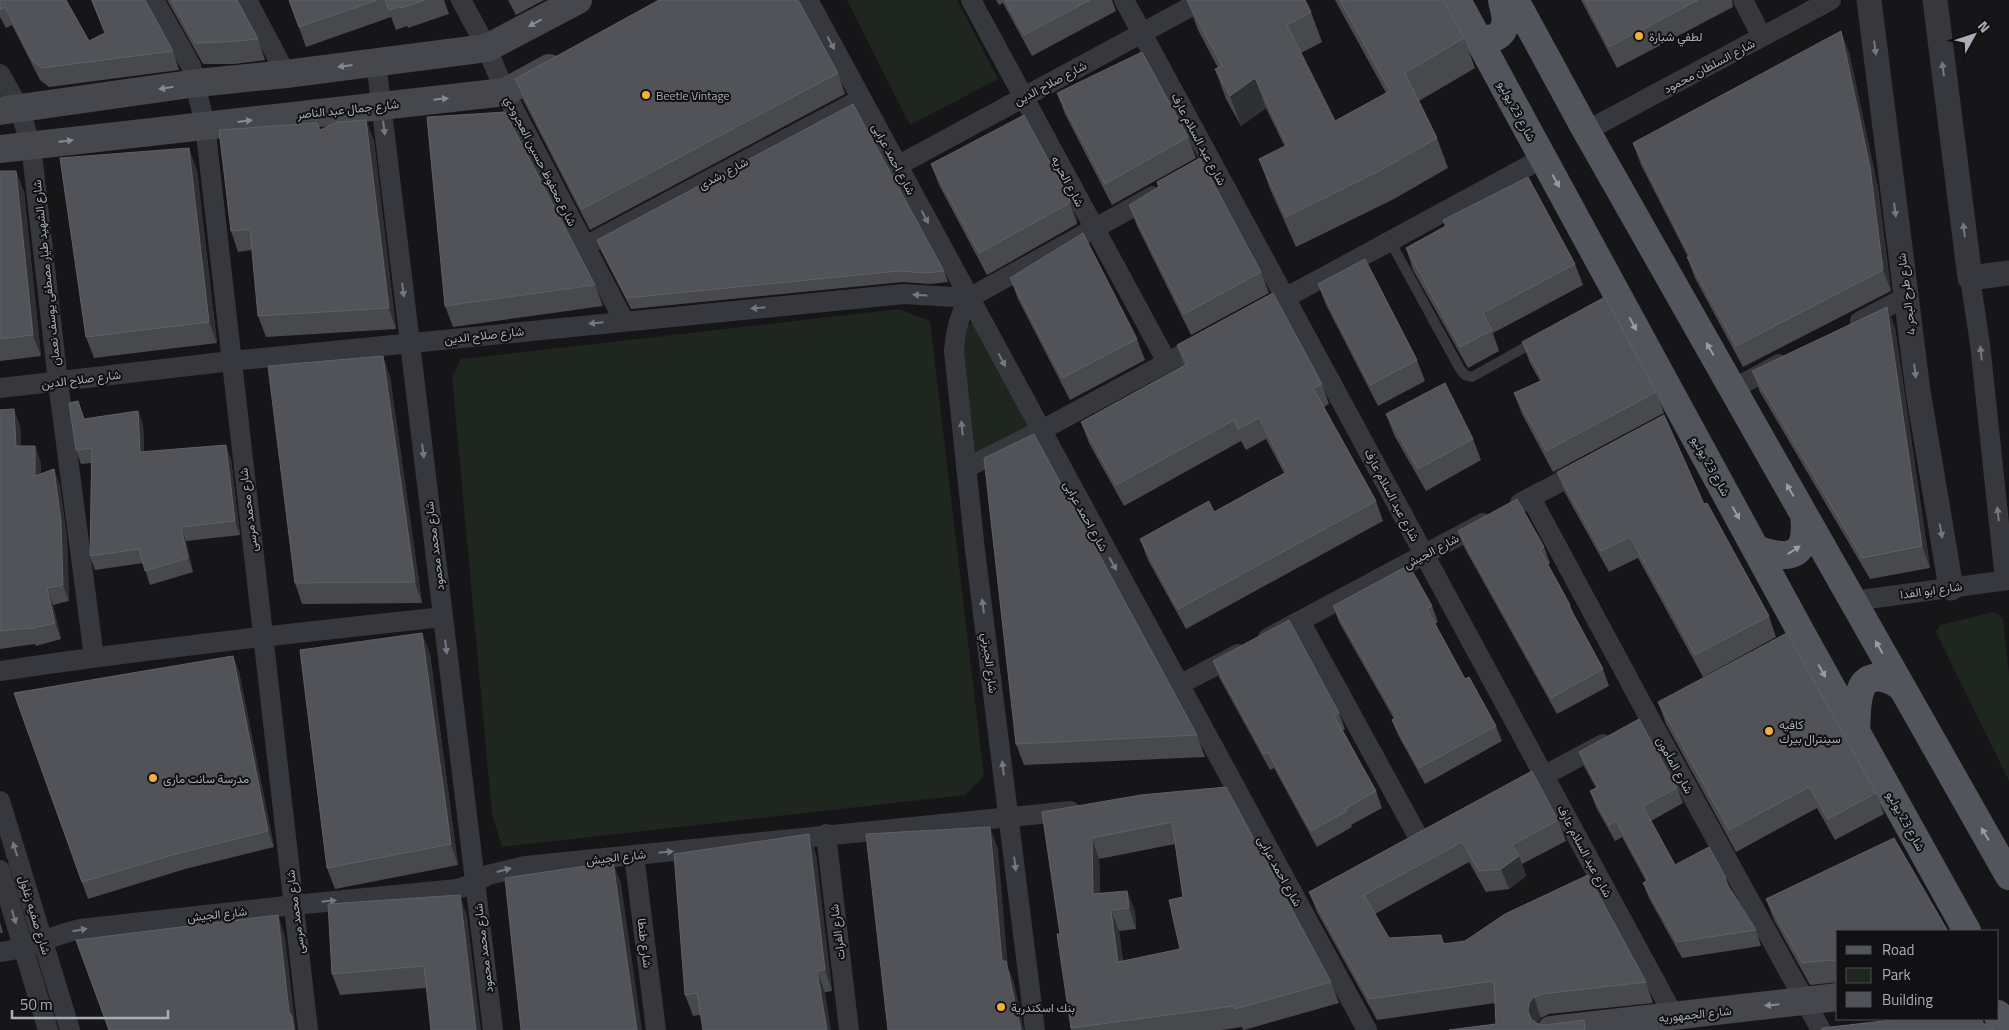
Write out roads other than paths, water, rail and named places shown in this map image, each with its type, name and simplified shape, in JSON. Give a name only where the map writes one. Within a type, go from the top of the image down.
[{"type":"main road","points":[[9,110],[197,83],[286,74],[487,48],[578,0]]},
{"type":"main road","name":"شارع 23 يوليو","points":[[1457,0],[1543,158],[1675,421],[1756,549],[1794,640],[1856,732],[1966,930]]},
{"type":"main road","points":[[1477,36],[1488,40],[1499,35],[1503,30],[1506,19],[1502,0]]},
{"type":"main road","points":[[1515,0],[1586,131],[2009,876]]},
{"type":"main road","name":"شارع جمال عبد الناصر","points":[[0,149],[505,92],[572,56]]},
{"type":"main road","points":[[1756,549],[1784,556],[1793,553],[1805,539],[1804,515]]},
{"type":"main road","points":[[1856,732],[1860,692],[1864,684],[1871,679],[1879,677],[1887,678],[1902,688]]},
{"type":"main road","name":"شارع الجمهوريه","points":[[1551,1030],[1600,1027],[1674,1016],[1836,997]]},
{"type":"street","name":"شارع محمد مرسى","points":[[154,0],[191,66],[197,83],[205,126],[308,1030]]},
{"type":"street","points":[[246,0],[286,74]]},
{"type":"street","name":"شارع محفوظ حسين العجرودي","points":[[461,0],[487,48],[505,92],[624,321]]},
{"type":"street","name":"شارع احمد عرابى","points":[[808,0],[1239,796],[1309,903],[1366,1030]]},
{"type":"street","name":"شارع الحريه","points":[[971,0],[1167,362]]},
{"type":"street","name":"شارع عبد السلام عارف","points":[[1124,0],[1142,33],[1204,168],[1285,298],[1674,1016]]},
{"type":"street","name":"شارع صلاح الدين","points":[[897,166],[1203,0]]},
{"type":"street","points":[[1743,0],[1762,37]]},
{"type":"street","name":"شارع السلطان محمود","points":[[1586,131],[1831,0]]},
{"type":"street","name":"شارع طرح البحر 4","points":[[1869,0],[1918,391],[1951,588]]},
{"type":"street","points":[[1935,0],[1980,344],[2007,580]]},
{"type":"street","name":"شارع محمد محمود","points":[[376,62],[493,1030]]},
{"type":"street","name":"شارع الشهيد طيار مصطفى يوسف نعمان","points":[[0,74],[9,110],[32,145],[58,382],[94,657]]},
{"type":"street","name":"شارع رشدى","points":[[585,246],[861,99]]},
{"type":"street","points":[[1260,312],[1543,158]]},
{"type":"street","points":[[969,298],[1170,186]]},
{"type":"street","points":[[1970,278],[2009,273]]},
{"type":"street","name":"شارع صلاح الدين","points":[[0,388],[231,361],[904,294],[969,298]]},
{"type":"street","points":[[1845,329],[1906,297]]},
{"type":"street","name":"شارع الجبرتي","points":[[969,298],[960,315],[955,334],[954,351],[966,468],[1036,1030]]},
{"type":"street","points":[[966,468],[1040,431],[1218,335]]},
{"type":"street","points":[[1732,389],[1793,357]]},
{"type":"street","name":"شارع الجيش","points":[[1179,685],[1599,462]]},
{"type":"street","name":"شارع المأمون","points":[[1531,498],[1658,714],[1821,1030]]},
{"type":"street","name":"شارع ابو الفدا","points":[[1853,601],[2007,580]]},
{"type":"street","points":[[0,671],[262,636],[443,617]]},
{"type":"street","points":[[1300,621],[1421,842]]},
{"type":"street","points":[[1520,789],[1658,714]]},
{"type":"street","points":[[1181,801],[1239,796]]},
{"type":"street","name":"شارع صفيه زغلول","points":[[0,801],[70,1030]]},
{"type":"street","name":"شارع الجيش","points":[[0,952],[23,948],[80,929],[457,889],[475,883],[488,875],[525,866],[1085,809]]},
{"type":"street","name":"شارع الفرات","points":[[826,834],[849,1030]]},
{"type":"street","name":"شارع طنطا","points":[[634,855],[656,1030]]},
{"type":"street","name":"شارع صفيه زغلول","points":[[0,870],[48,1030]]},
{"type":"lane","points":[[1390,241],[1465,375],[1472,376],[1549,333]]},
{"type":"place","name":"لطفي شبارة","points":[[1639,36]]},
{"type":"place","name":"Beetle Vintage","points":[[646,95]]},
{"type":"place","name":"كافيه سينترال بيرك","points":[[1769,731]]},
{"type":"place","name":"مدرسة سانت مارى","points":[[153,778]]},
{"type":"place","name":"بنك اسكندرية","points":[[1001,1007]]}]
